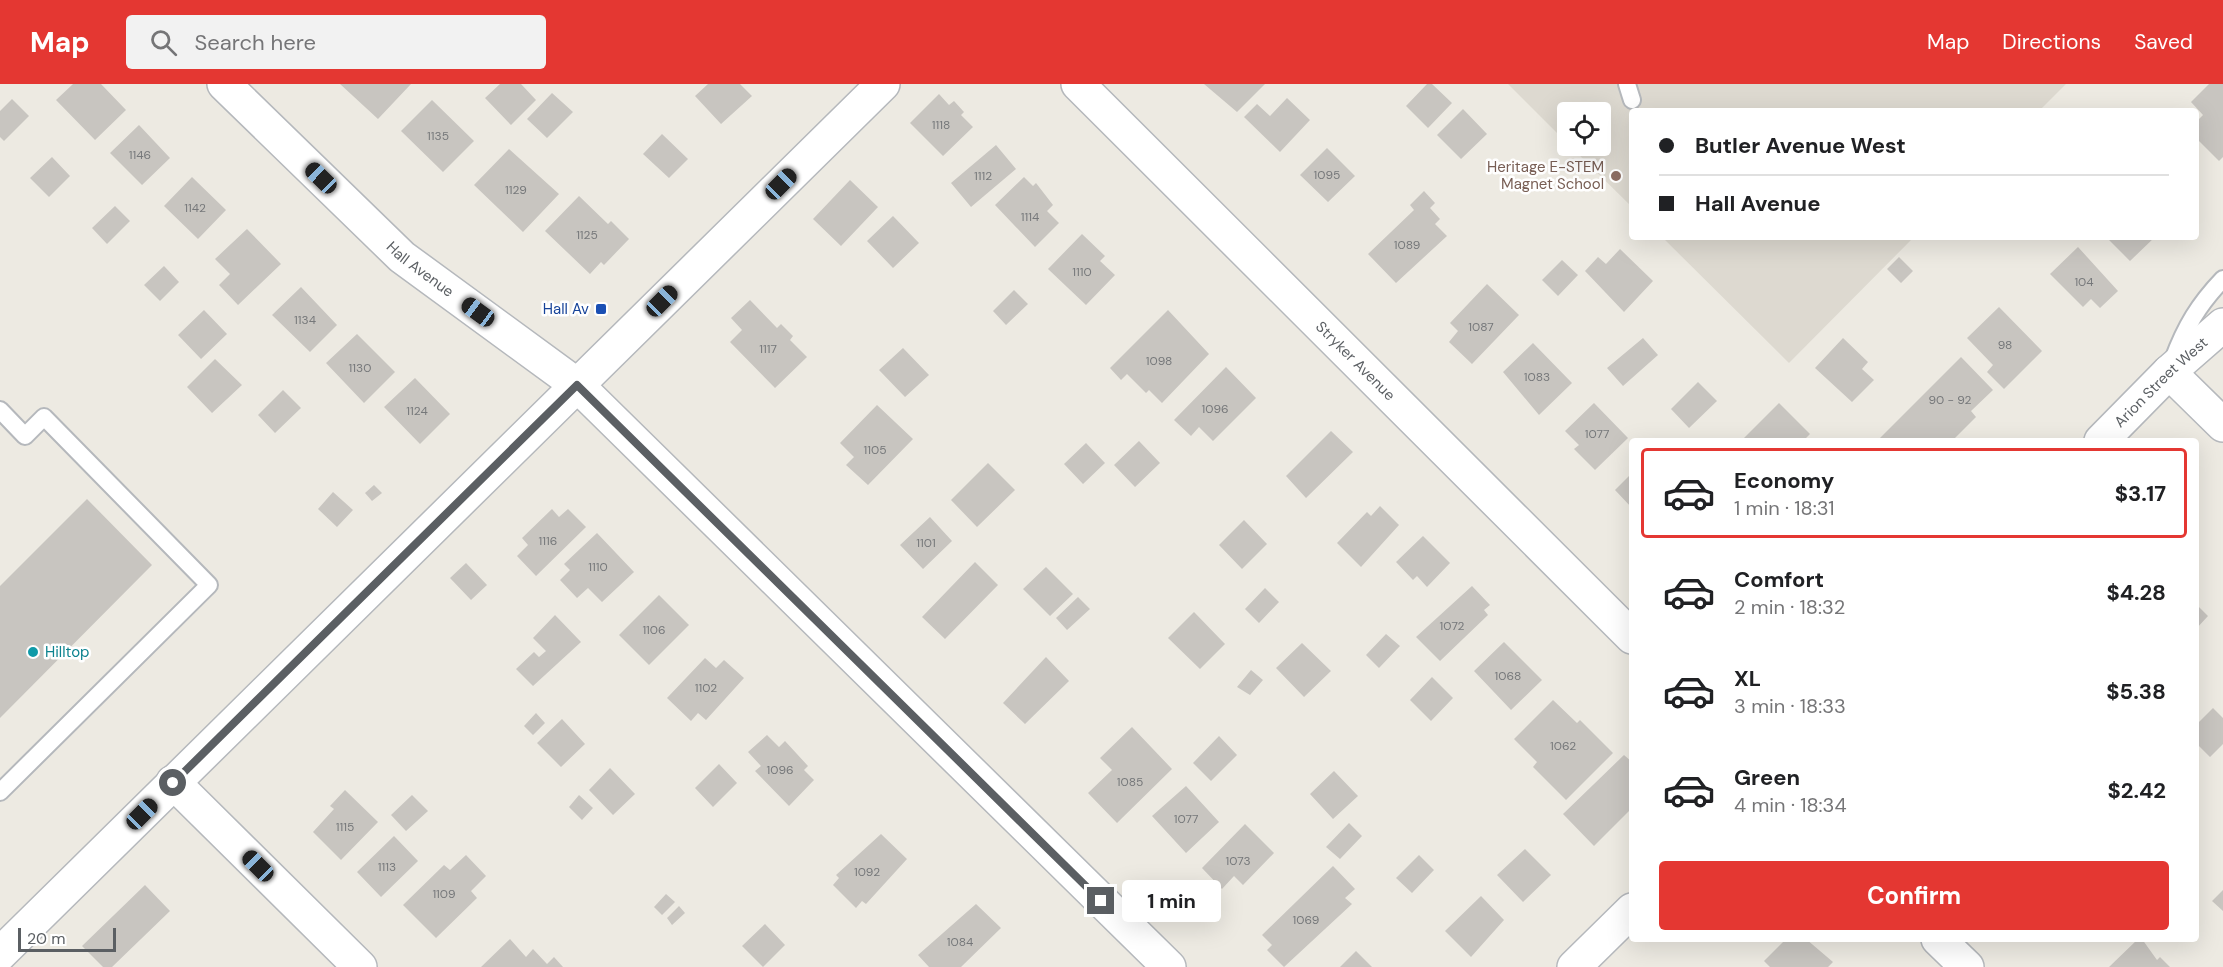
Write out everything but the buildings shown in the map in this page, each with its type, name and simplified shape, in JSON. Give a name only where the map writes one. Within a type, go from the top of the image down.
[{"type":"street","name":"Hall Avenue","points":[[224,84],[402,257],[577,385],[1169,967]]},
{"type":"street","points":[[0,954],[883,84]]},
{"type":"street","name":"Stryker Avenue","points":[[1078,84],[1629,634]]},
{"type":"street","name":"Arion Street West","points":[[2104,438],[2169,372],[2223,325]]},
{"type":"street","points":[[2169,372],[2223,426]]},
{"type":"street","points":[[173,783],[360,967]]},
{"type":"street","points":[[1577,966],[1629,913]]},
{"type":"street","points":[[1941,942],[1967,967]]},
{"type":"lane","points":[[2169,372],[2184,330],[2200,303],[2223,279]]},
{"type":"lane","points":[[0,410],[25,436],[44,417],[209,585],[0,792]]},
{"type":"shaded area","name":"Heritage E-STEM Magnet School","points":[[1508,84],[2066,84],[2042,108],[1629,108],[1629,204],[1580,156],[1611,156],[1611,102],[1557,102],[1557,133]]},
{"type":"shaded area","points":[[1665,240],[1911,240],[1789,363]]},
{"type":"place","name":"Heritage E-STEM Magnet School","points":[[1616,176]]},
{"type":"place","name":"Hall Av","points":[[601,309]]},
{"type":"place","name":"Hilltop","points":[[33,652]]},
{"type":"route","points":[[173,783],[577,385],[1101,901]]}]
